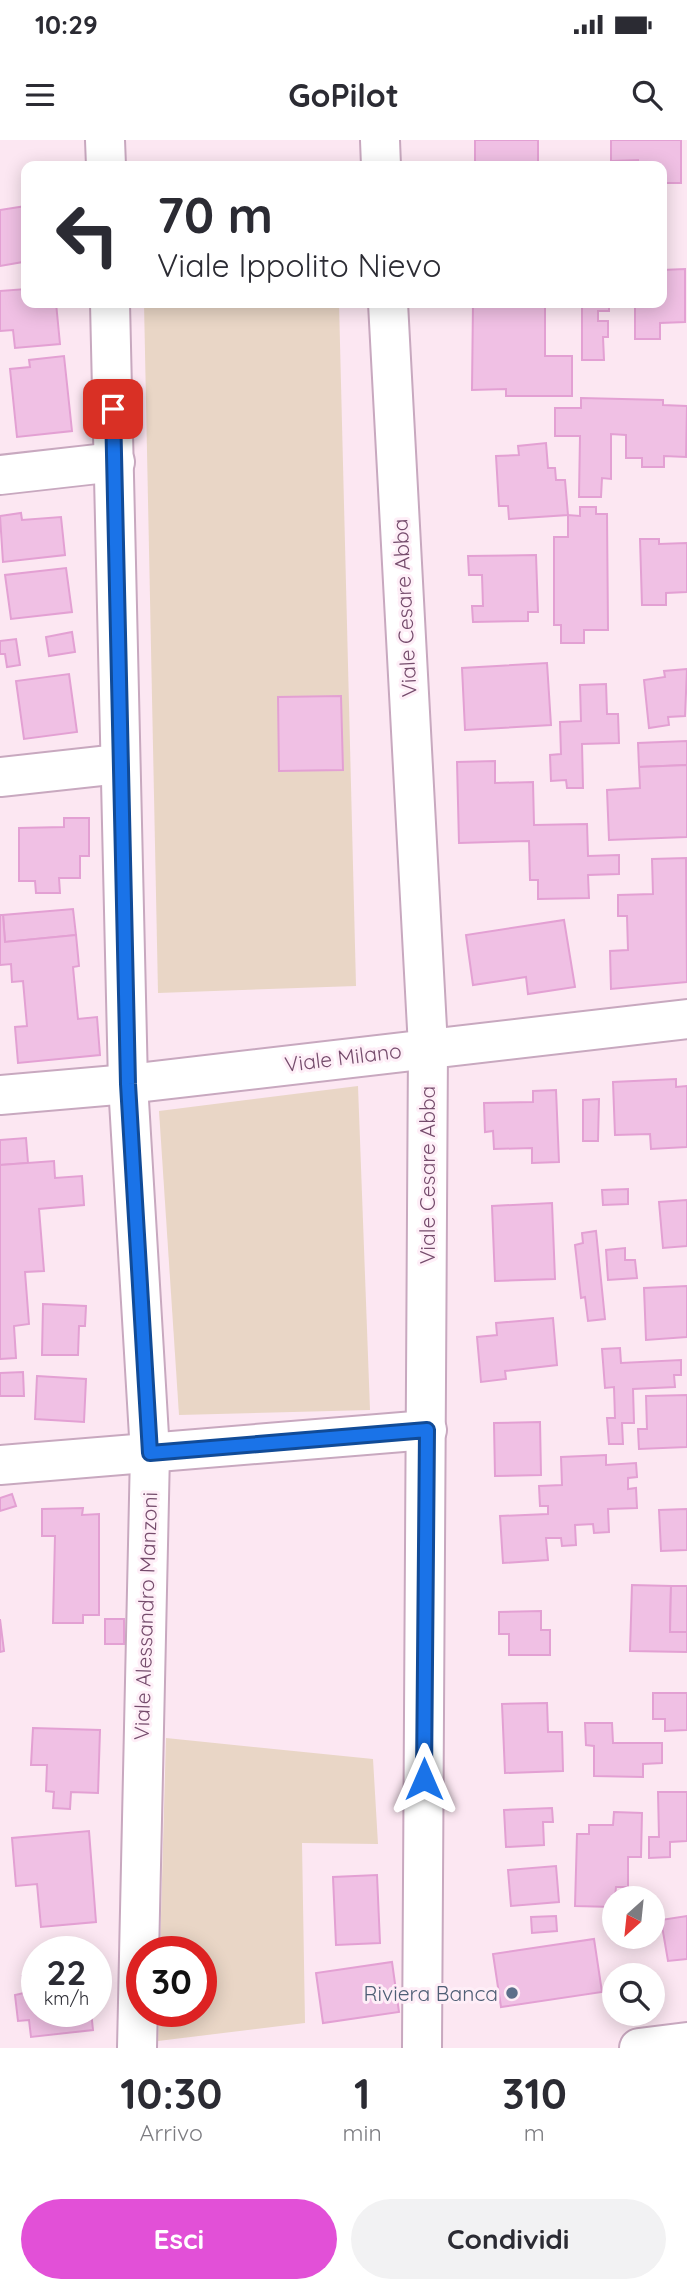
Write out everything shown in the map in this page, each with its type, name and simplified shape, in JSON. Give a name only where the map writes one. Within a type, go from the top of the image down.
[{"type":"street","points":[[105,140],[106,161]]},
{"type":"street","points":[[380,140],[381,161]]},
{"type":"street","name":"Viale Alessandro Manzoni","points":[[110,308],[128,1084],[150,1453],[137,2048]]},
{"type":"street","name":"Viale Cesare Abba","points":[[388,308],[428,1047],[422,2048]]},
{"type":"street","points":[[0,475],[115,462]]},
{"type":"street","points":[[0,777],[119,764]]},
{"type":"street","name":"Viale Milano","points":[[0,1096],[128,1084],[428,1047],[687,1019]]},
{"type":"street","points":[[0,1465],[427,1430]]},
{"type":"street","points":[[639,2048],[687,2042]]},
{"type":"shaded area","points":[[144,308],[339,308],[356,986],[158,993]]},
{"type":"shaded area","points":[[358,1086],[370,1410],[179,1415],[159,1111]]},
{"type":"shaded area","points":[[166,1738],[373,1759],[378,1844],[302,1843],[305,2023],[158,2041],[158,2027],[217,2027],[217,1936],[160,1936]]},
{"type":"building","points":[[475,140],[538,140],[538,161],[475,161]]},
{"type":"building","points":[[611,140],[681,140],[681,183],[667,183],[667,161],[611,161]]},
{"type":"building","points":[[21,207],[21,262],[0,266],[0,210]]},
{"type":"building","points":[[685,269],[685,322],[660,323],[660,339],[635,339],[635,308],[667,308],[667,270]]},
{"type":"building","points":[[21,289],[21,308],[56,308],[60,344],[15,348],[13,330],[0,331],[0,291]]},
{"type":"building","points":[[473,308],[545,308],[545,356],[572,356],[572,396],[506,396],[506,389],[472,390]]},
{"type":"building","points":[[582,308],[609,308],[609,311],[598,311],[598,321],[608,321],[608,337],[603,337],[604,360],[582,360]]},
{"type":"building","points":[[64,356],[72,431],[17,437],[10,369],[30,367],[29,360]]},
{"type":"building","points":[[581,398],[663,400],[663,405],[687,406],[686,457],[664,456],[664,467],[642,467],[642,458],[626,458],[626,435],[611,434],[611,479],[602,478],[601,497],[579,497],[580,436],[555,436],[555,408],[581,408]]},
{"type":"building","points":[[546,443],[548,468],[555,468],[556,480],[565,480],[568,515],[509,519],[508,506],[499,506],[496,456],[519,455],[518,446]]},
{"type":"building","points":[[580,507],[596,507],[596,514],[607,514],[608,630],[584,630],[584,643],[561,643],[561,625],[554,625],[554,537],[568,537],[568,515],[580,516]]},
{"type":"building","points":[[21,513],[22,520],[61,517],[65,555],[3,562],[0,516]]},
{"type":"building","points":[[640,539],[659,539],[659,544],[687,543],[687,592],[666,593],[666,605],[642,605]]},
{"type":"building","points":[[536,555],[538,612],[528,612],[528,621],[473,622],[472,606],[483,606],[482,575],[469,575],[468,556]]},
{"type":"building","points":[[66,568],[72,612],[11,619],[5,575]]},
{"type":"building","points":[[72,632],[75,652],[49,656],[46,637]]},
{"type":"building","points":[[16,639],[20,665],[7,667],[5,654],[0,654],[0,641]]},
{"type":"building","points":[[547,663],[551,725],[465,730],[462,668]]},
{"type":"building","points":[[687,669],[685,716],[668,717],[669,725],[649,728],[644,680],[665,677],[664,671]]},
{"type":"building","points":[[69,674],[77,732],[24,739],[16,681]]},
{"type":"building","points":[[606,684],[607,714],[618,714],[619,743],[582,744],[583,788],[567,788],[566,780],[551,781],[550,755],[561,754],[560,722],[581,721],[580,685]]},
{"type":"building","points":[[341,696],[343,770],[279,771],[278,697]]},
{"type":"building","points":[[687,741],[687,765],[639,767],[638,743]]},
{"type":"building","points":[[495,761],[495,783],[533,782],[534,825],[587,824],[588,856],[619,855],[619,874],[588,875],[589,898],[538,899],[538,880],[530,880],[529,841],[459,843],[457,762]]},
{"type":"building","points":[[687,765],[687,837],[609,840],[607,790],[640,788],[639,767]]},
{"type":"building","points":[[64,818],[89,818],[89,856],[80,856],[80,878],[59,878],[60,893],[36,893],[35,881],[19,881],[19,828],[64,827]]},
{"type":"building","points":[[686,858],[687,982],[611,989],[610,951],[628,950],[627,916],[618,916],[618,895],[653,894],[652,859]]},
{"type":"building","points":[[73,909],[76,935],[5,942],[3,915]]},
{"type":"building","points":[[0,915],[3,915],[5,942],[76,935],[79,966],[73,967],[78,1019],[97,1017],[100,1055],[18,1063],[15,1027],[27,1026],[23,981],[12,982],[11,964],[0,965]]},
{"type":"building","points":[[564,920],[575,987],[528,994],[526,977],[473,985],[466,935]]},
{"type":"building","points":[[676,1079],[676,1087],[687,1086],[687,1147],[651,1149],[650,1134],[615,1135],[613,1082]]},
{"type":"building","points":[[556,1090],[559,1162],[532,1163],[532,1148],[494,1149],[493,1131],[485,1132],[484,1103],[533,1102],[533,1091]]},
{"type":"building","points":[[599,1099],[598,1141],[583,1141],[583,1100]]},
{"type":"building","points":[[26,1138],[28,1163],[0,1165],[0,1140]]},
{"type":"building","points":[[54,1161],[55,1178],[82,1176],[84,1205],[39,1209],[44,1271],[25,1272],[29,1324],[14,1326],[16,1358],[0,1359],[0,1165]]},
{"type":"building","points":[[628,1189],[628,1204],[603,1205],[602,1190]]},
{"type":"building","points":[[687,1200],[687,1246],[663,1248],[659,1202]]},
{"type":"building","points":[[552,1203],[555,1279],[495,1281],[492,1206]]},
{"type":"building","points":[[596,1231],[605,1319],[588,1321],[585,1297],[581,1298],[575,1245],[583,1243],[582,1233]]},
{"type":"building","points":[[625,1248],[625,1260],[635,1260],[637,1278],[608,1280],[606,1250]]},
{"type":"building","points":[[687,1286],[687,1337],[646,1340],[644,1288]]},
{"type":"building","points":[[43,1304],[86,1306],[85,1326],[79,1326],[78,1355],[42,1355]]},
{"type":"building","points":[[553,1318],[557,1365],[505,1371],[506,1379],[481,1382],[477,1337],[497,1335],[496,1323]]},
{"type":"building","points":[[620,1348],[621,1363],[681,1360],[681,1375],[674,1375],[675,1387],[633,1389],[634,1423],[622,1423],[623,1444],[609,1444],[607,1418],[615,1418],[614,1387],[605,1388],[602,1349]]},
{"type":"building","points":[[23,1372],[24,1396],[0,1396],[0,1373]]},
{"type":"building","points":[[37,1376],[86,1379],[84,1422],[35,1419]]},
{"type":"building","points":[[687,1395],[687,1447],[639,1449],[638,1429],[647,1429],[646,1396]]},
{"type":"building","points":[[540,1422],[541,1475],[495,1476],[494,1423]]},
{"type":"building","points":[[606,1455],[606,1465],[636,1463],[637,1477],[628,1478],[628,1489],[636,1488],[637,1508],[608,1509],[609,1532],[594,1533],[593,1524],[575,1525],[576,1545],[562,1546],[561,1538],[546,1538],[548,1560],[503,1563],[500,1516],[548,1514],[548,1506],[540,1506],[539,1486],[562,1485],[561,1457]]},
{"type":"building","points":[[12,1494],[16,1506],[0,1511],[0,1498]]},
{"type":"building","points":[[83,1508],[82,1515],[99,1514],[99,1615],[83,1615],[83,1623],[53,1623],[55,1536],[42,1536],[42,1509]]},
{"type":"building","points":[[687,1509],[687,1550],[661,1551],[659,1510]]},
{"type":"building","points":[[632,1585],[671,1586],[670,1632],[687,1632],[687,1652],[630,1651]]},
{"type":"building","points":[[671,1586],[687,1586],[687,1632],[670,1632]]},
{"type":"building","points":[[541,1611],[541,1630],[550,1630],[550,1655],[509,1655],[509,1634],[499,1634],[499,1612]]},
{"type":"building","points":[[0,1619],[4,1651],[0,1652]]},
{"type":"building","points":[[105,1619],[124,1619],[124,1644],[105,1644]]},
{"type":"building","points":[[653,1693],[687,1693],[687,1730],[665,1731],[665,1719],[653,1719]]},
{"type":"building","points":[[547,1703],[548,1732],[562,1732],[563,1771],[505,1773],[502,1704]]},
{"type":"building","points":[[585,1723],[612,1723],[613,1743],[662,1743],[662,1763],[643,1764],[643,1777],[594,1776],[594,1746],[586,1745]]},
{"type":"building","points":[[33,1728],[100,1730],[98,1793],[71,1792],[70,1809],[53,1808],[54,1792],[46,1791],[47,1765],[31,1765]]},
{"type":"building","points":[[658,1792],[687,1792],[687,1841],[670,1842],[670,1857],[649,1858],[649,1837],[659,1837]]},
{"type":"building","points":[[552,1808],[553,1822],[543,1822],[544,1845],[506,1847],[504,1810]]},
{"type":"building","points":[[614,1812],[642,1813],[641,1857],[628,1857],[628,1886],[602,1886],[602,1907],[575,1906],[577,1834],[589,1834],[589,1825],[613,1825]]},
{"type":"building","points":[[89,1831],[96,1922],[41,1927],[37,1884],[16,1886],[12,1838]]},
{"type":"building","points":[[556,1866],[559,1902],[511,1906],[508,1870]]},
{"type":"building","points":[[377,1875],[380,1943],[336,1945],[333,1877]]},
{"type":"building","points":[[556,1916],[557,1931],[532,1933],[531,1917]]},
{"type":"building","points":[[687,1916],[687,1959],[668,1961],[665,1919]]},
{"type":"building","points":[[594,1939],[602,1992],[501,2007],[493,1954]]},
{"type":"building","points":[[392,1962],[399,2012],[323,2023],[316,1973]]},
{"type":"building","points":[[21,1994],[21,2021],[18,2021],[15,1995]]},
{"type":"building","points":[[30,2027],[93,2027],[93,2030],[31,2037]]},
{"type":"place","name":"Riviera Banca","points":[[512,1993]]},
{"type":"route","points":[[113,409],[128,1084],[150,1453],[427,1430],[424,1779]]}]
